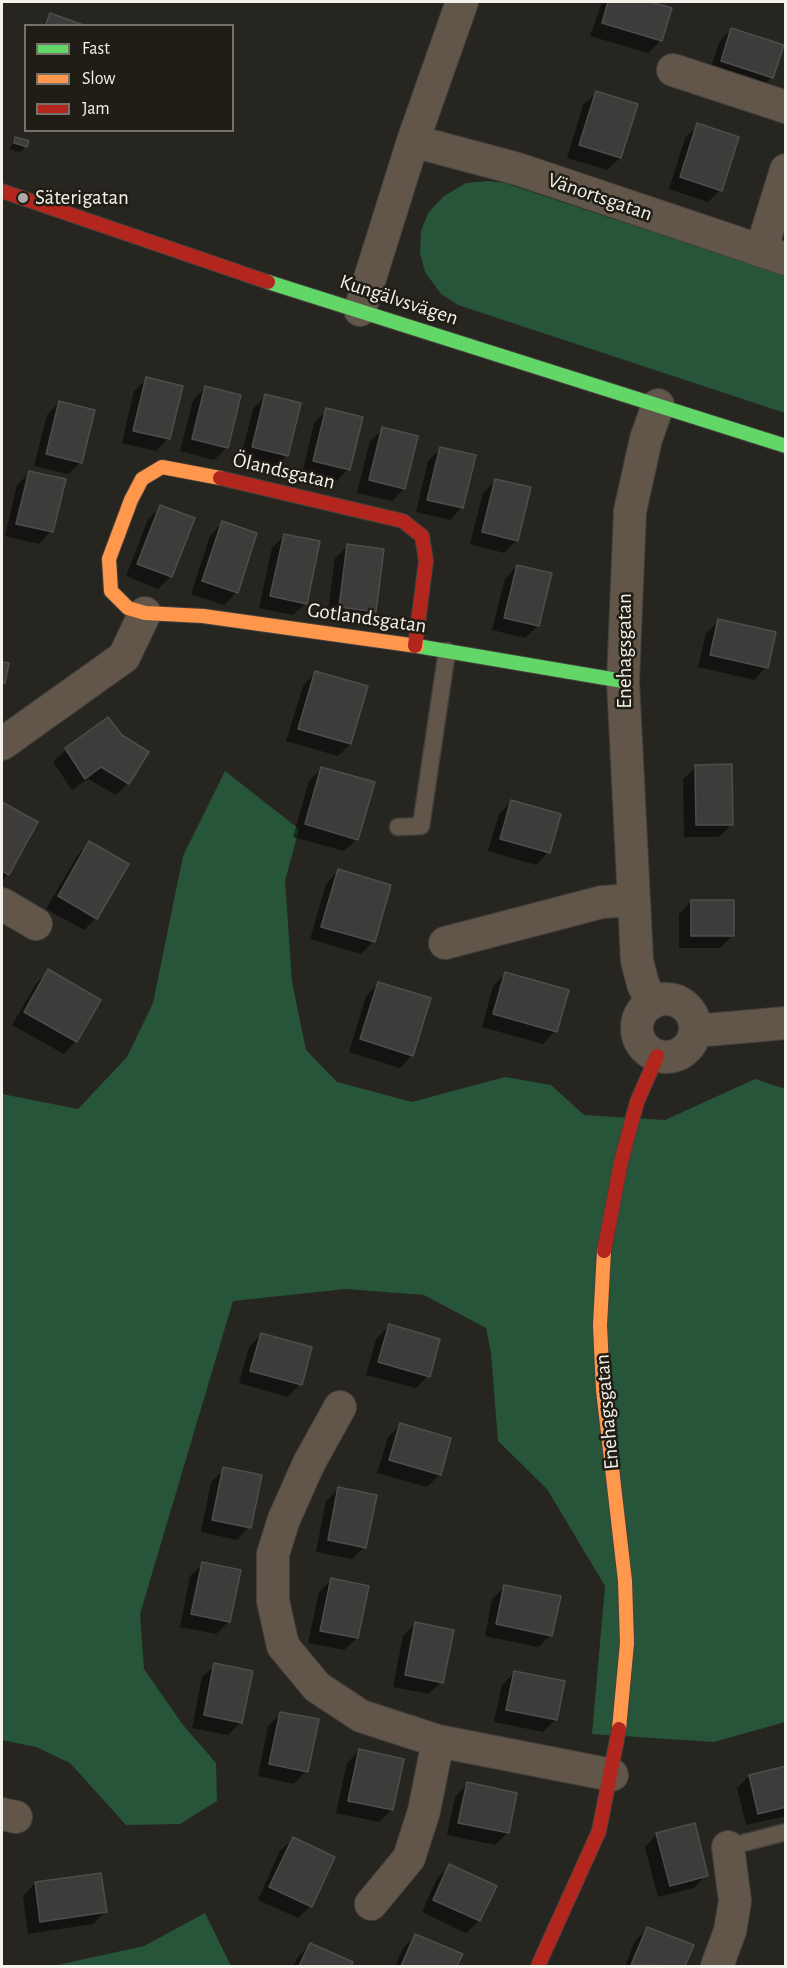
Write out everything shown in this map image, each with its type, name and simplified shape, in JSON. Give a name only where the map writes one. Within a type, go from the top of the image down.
[{"type":"street","points":[[360,310],[413,141],[462,2]]},
{"type":"street","points":[[673,70],[786,106]]},
{"type":"street","name":"Vänortsgatan","points":[[413,141],[518,169],[773,255]]},
{"type":"street","points":[[773,255],[786,170]]},
{"type":"street","name":"Kungälvsvägen","points":[[2,191],[196,259],[786,446]]},
{"type":"street","name":"Enehagsgatan","points":[[652,1003],[643,984],[637,961],[632,900],[623,681],[630,511],[646,440],[658,405]]},
{"type":"street","name":"Ölandsgatan","points":[[111,591],[109,559],[131,500],[142,479],[162,467],[184,469],[403,521],[422,536],[426,561],[415,646]]},
{"type":"street","name":"Gotlandsgatan","points":[[111,591],[128,608],[145,613],[203,616],[415,646],[623,681]]},
{"type":"street","points":[[2,744],[124,657],[145,613]]},
{"type":"street","points":[[445,944],[602,902],[632,900]]},
{"type":"street","points":[[2,904],[36,924]]},
{"type":"street","points":[[663,999],[680,1002],[692,1014],[695,1031],[692,1042],[684,1051],[674,1056],[657,1056],[643,1047],[637,1031],[640,1014],[652,1003],[663,999]]},
{"type":"street","points":[[695,1031],[786,1023]]},
{"type":"street","name":"Enehagsgatan","points":[[538,1966],[599,1831],[612,1775],[621,1717],[627,1643],[625,1581],[603,1390],[600,1324],[603,1260],[621,1162],[637,1102],[657,1056]]},
{"type":"street","points":[[340,1407],[300,1482],[273,1554],[273,1601],[283,1646],[317,1687],[361,1716],[438,1741],[612,1775]]},
{"type":"street","points":[[371,1904],[409,1858],[424,1811],[438,1741]]},
{"type":"street","points":[[717,1966],[730,1931],[735,1902],[728,1847]]},
{"type":"lane","points":[[398,827],[421,826],[447,651]]},
{"type":"lane","points":[[728,1847],[786,1832]]},
{"type":"green space","points":[[488,181],[505,183],[785,276],[785,413],[458,305],[441,294],[425,272],[420,253],[421,231],[428,213],[444,196],[466,183]]},
{"type":"green space","points":[[225,771],[299,829],[285,881],[292,982],[306,1050],[337,1082],[412,1102],[505,1077],[551,1085],[584,1115],[665,1120],[755,1079],[785,1089],[785,1722],[714,1742],[592,1734],[605,1586],[547,1489],[498,1441],[491,1353],[486,1328],[424,1295],[346,1289],[233,1301],[140,1614],[144,1669],[183,1725],[216,1763],[217,1801],[180,1824],[126,1825],[70,1763],[36,1747],[2,1740],[2,1094],[78,1109],[127,1057],[153,1003],[183,856]]},
{"type":"green space","points":[[205,1913],[231,1966],[53,1966],[144,1946]]},
{"type":"building","points":[[608,2],[651,2],[672,8],[662,41],[602,23]]},
{"type":"building","points":[[50,13],[80,24],[46,24]]},
{"type":"building","points":[[731,28],[784,45],[773,78],[721,61]]},
{"type":"building","points":[[596,91],[638,104],[621,158],[579,145]]},
{"type":"building","points":[[697,123],[739,137],[722,191],[680,177]]},
{"type":"building","points":[[15,137],[29,141],[27,147],[14,143]]},
{"type":"building","points":[[146,377],[183,386],[170,439],[133,431]]},
{"type":"building","points":[[205,386],[241,395],[228,448],[192,439]]},
{"type":"building","points":[[265,394],[301,403],[288,456],[252,447]]},
{"type":"building","points":[[59,401],[95,410],[82,463],[46,454]]},
{"type":"building","points":[[326,408],[363,417],[350,470],[313,461]]},
{"type":"building","points":[[382,427],[418,436],[405,489],[369,480]]},
{"type":"building","points":[[440,447],[476,455],[463,508],[427,500]]},
{"type":"building","points":[[29,471],[66,479],[53,532],[16,524]]},
{"type":"building","points":[[495,479],[531,487],[518,541],[482,532]]},
{"type":"building","points":[[160,505],[195,518],[172,577],[137,564]]},
{"type":"building","points":[[222,521],[257,533],[238,593],[202,581]]},
{"type":"building","points":[[284,534],[320,541],[307,604],[270,596]]},
{"type":"building","points":[[347,544],[384,549],[376,612],[339,607]]},
{"type":"building","points":[[517,565],[552,573],[539,626],[504,618]]},
{"type":"building","points":[[718,619],[776,632],[768,668],[710,655]]},
{"type":"building","points":[[2,662],[9,663],[5,683],[2,682]]},
{"type":"building","points":[[315,671],[368,686],[351,744],[298,729]]},
{"type":"building","points":[[108,717],[122,735],[149,752],[129,784],[101,767],[85,779],[65,748]]},
{"type":"building","points":[[732,764],[733,825],[696,825],[695,765]]},
{"type":"building","points":[[321,767],[375,782],[358,840],[305,824]]},
{"type":"building","points":[[511,800],[561,814],[550,853],[500,839]]},
{"type":"building","points":[[2,802],[38,822],[9,875],[2,871]]},
{"type":"building","points":[[89,841],[129,864],[97,919],[58,896]]},
{"type":"building","points":[[338,869],[391,885],[375,942],[321,927]]},
{"type":"building","points":[[691,900],[734,900],[734,936],[691,936]]},
{"type":"building","points":[[48,969],[101,1000],[77,1042],[24,1012]]},
{"type":"building","points":[[505,972],[569,990],[557,1032],[493,1014]]},
{"type":"building","points":[[378,982],[431,998],[413,1056],[360,1039]]},
{"type":"building","points":[[389,1324],[440,1339],[430,1377],[378,1362]]},
{"type":"building","points":[[261,1333],[312,1347],[302,1385],[250,1371]]},
{"type":"building","points":[[400,1423],[451,1438],[441,1475],[389,1460]]},
{"type":"building","points":[[223,1467],[262,1475],[251,1528],[212,1520]]},
{"type":"building","points":[[338,1487],[377,1495],[366,1548],[328,1540]]},
{"type":"building","points":[[202,1562],[241,1570],[230,1622],[191,1614]]},
{"type":"building","points":[[331,1578],[369,1586],[358,1638],[320,1631]]},
{"type":"building","points":[[504,1585],[561,1596],[552,1636],[496,1624]]},
{"type":"building","points":[[415,1622],[454,1630],[443,1683],[405,1675]]},
{"type":"building","points":[[214,1663],[253,1671],[242,1723],[204,1715]]},
{"type":"building","points":[[514,1671],[565,1681],[557,1720],[506,1710]]},
{"type":"building","points":[[280,1712],[319,1719],[308,1772],[269,1764]]},
{"type":"building","points":[[359,1749],[404,1759],[393,1810],[348,1801]]},
{"type":"building","points":[[786,1766],[786,1807],[758,1814],[749,1775]]},
{"type":"building","points":[[467,1782],[517,1793],[509,1833],[458,1823]]},
{"type":"building","points":[[695,1823],[708,1876],[670,1886],[656,1833]]},
{"type":"building","points":[[293,1837],[335,1857],[312,1907],[269,1887]]},
{"type":"building","points":[[449,1864],[497,1886],[480,1921],[433,1900]]},
{"type":"building","points":[[101,1873],[107,1912],[40,1922],[35,1882]]},
{"type":"building","points":[[647,1927],[694,1945],[685,1966],[631,1965]]},
{"type":"building","points":[[415,1934],[463,1954],[457,1966],[401,1966]]},
{"type":"building","points":[[310,1943],[353,1962],[351,1966],[299,1966]]},
{"type":"traffic: fast","points":[[268,282],[786,446]]},
{"type":"traffic: fast","points":[[417,646],[623,681]]},
{"type":"traffic: slow","points":[[220,478],[162,467],[142,479],[131,500],[109,559],[111,591],[128,608],[145,613],[203,616],[417,646]]},
{"type":"traffic: slow","points":[[604,1251],[600,1325],[603,1390],[625,1581],[627,1643],[619,1729]]},
{"type":"traffic: jam","points":[[2,191],[268,282]]},
{"type":"traffic: jam","points":[[220,478],[403,521],[422,536],[426,561],[415,646]]},
{"type":"traffic: jam","points":[[604,1251],[621,1162],[637,1102],[657,1056]]},
{"type":"traffic: jam","points":[[538,1966],[599,1831],[619,1729]]},
{"type":"place","name":"Säterigatan","points":[[23,198]]}]
